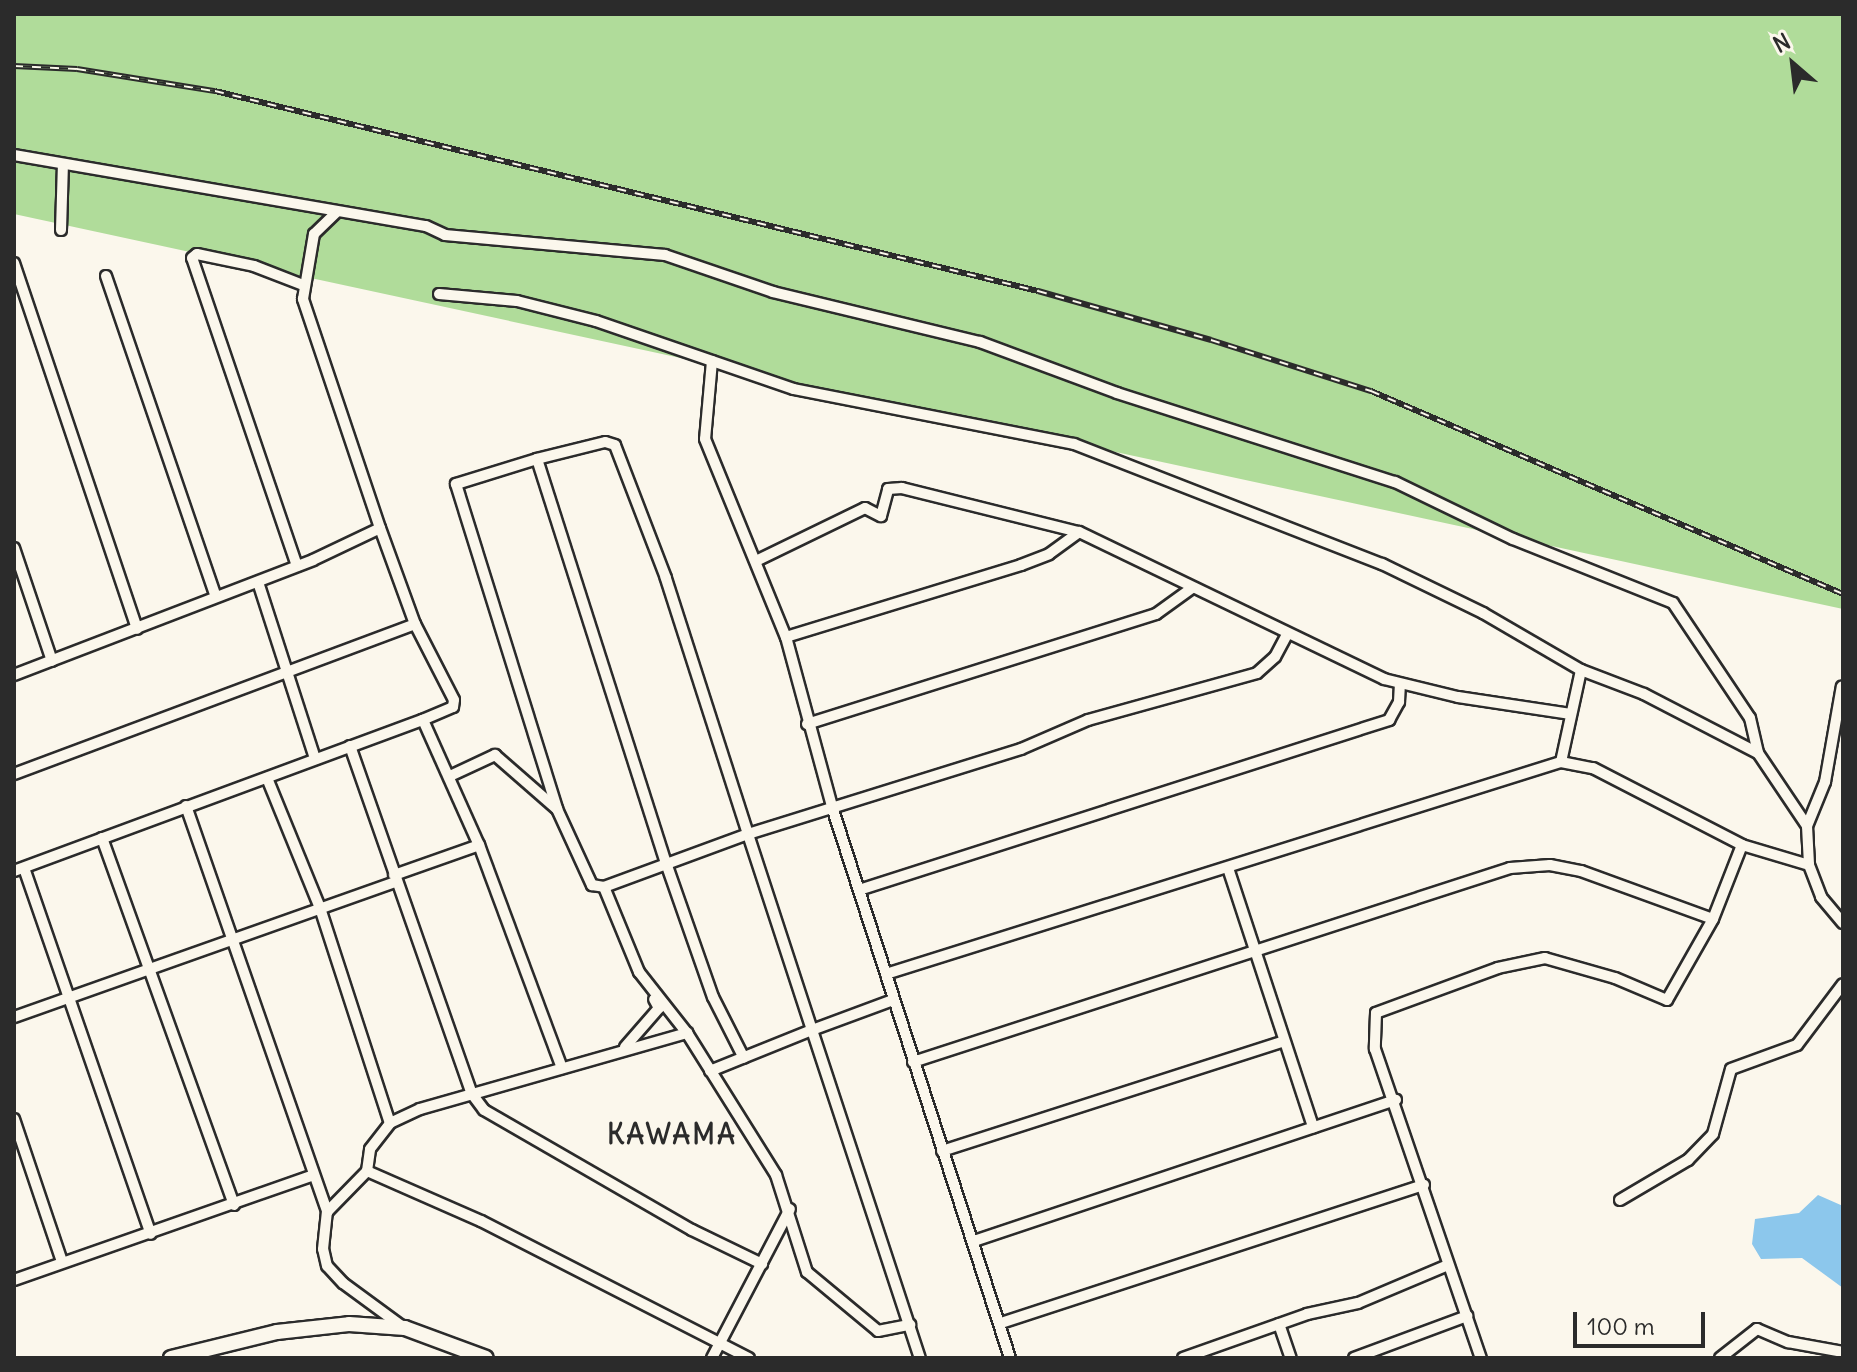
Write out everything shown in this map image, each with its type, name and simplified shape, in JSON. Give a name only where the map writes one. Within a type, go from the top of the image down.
[{"type":"street","points":[[14,155],[337,212],[463,238],[665,255],[773,292],[980,342],[1117,393],[1377,475],[1513,539],[1673,603],[1750,718],[1758,753],[1807,826]]},
{"type":"street","points":[[61,230],[63,164]]},
{"type":"street","points":[[151,1234],[19,870],[453,707],[454,700],[415,624],[314,337],[303,285],[314,234],[337,212]]},
{"type":"street","points":[[297,566],[192,258],[197,254],[254,266],[303,285]]},
{"type":"street","points":[[14,263],[137,629]]},
{"type":"street","points":[[106,276],[216,597]]},
{"type":"street","points":[[439,294],[529,304],[794,389],[1074,444],[1382,564],[1483,613],[1581,670],[1644,694],[1758,753]]},
{"type":"street","points":[[712,361],[705,439],[758,560],[786,637],[807,724],[833,810],[1010,1358]]},
{"type":"street","points":[[920,1358],[748,834],[657,550],[615,445],[612,441],[537,459],[455,486],[512,671],[538,735],[557,809],[584,876],[592,885],[604,887],[748,834],[1021,749],[1088,720],[1257,673],[1275,657],[1286,636]]},
{"type":"street","points":[[537,459],[666,863],[713,997],[744,1058]]},
{"type":"street","points":[[758,560],[865,508],[881,516],[891,487],[1079,532],[1286,636],[1400,684],[1571,714]]},
{"type":"street","points":[[14,675],[258,582],[380,528]]},
{"type":"street","points":[[786,637],[1021,565],[1049,554],[1079,532]]},
{"type":"street","points":[[14,548],[19,583],[52,661]]},
{"type":"street","points":[[258,582],[315,759]]},
{"type":"street","points":[[807,724],[1156,614],[1192,588]]},
{"type":"street","points":[[14,774],[286,675],[415,624]]},
{"type":"street","points":[[1561,762],[1581,670]]},
{"type":"street","points":[[859,890],[1389,720],[1399,702],[1400,684]]},
{"type":"street","points":[[1842,686],[1825,782],[1807,826],[1809,865],[1826,905],[1843,923]]},
{"type":"street","points":[[423,720],[479,845],[562,1068]]},
{"type":"street","points":[[350,746],[472,1094],[499,1119],[692,1230],[762,1264]]},
{"type":"street","points":[[450,776],[495,755],[557,809]]},
{"type":"street","points":[[886,974],[1561,762],[1593,768],[1742,845],[1809,865]]},
{"type":"street","points":[[267,778],[320,908],[390,1123]]},
{"type":"street","points":[[186,806],[327,1212],[323,1249],[327,1266],[405,1328],[486,1358]]},
{"type":"street","points":[[102,838],[234,1205]]},
{"type":"street","points":[[14,1017],[320,908],[479,845]]},
{"type":"street","points":[[1481,1358],[1396,1100],[1375,1049],[1376,1013],[1498,968],[1545,958],[1588,968],[1667,1000],[1713,919],[1742,845]]},
{"type":"street","points":[[913,1062],[1510,868],[1550,865],[1618,882],[1713,919]]},
{"type":"street","points":[[1228,868],[1313,1127]]},
{"type":"street","points":[[604,887],[639,972],[659,1008],[625,1047]]},
{"type":"street","points":[[639,972],[687,1033],[776,1175],[790,1209],[807,1272],[844,1307],[878,1331],[910,1325]]},
{"type":"street","points":[[1620,1200],[1688,1160],[1713,1134],[1731,1069],[1797,1045],[1843,984]]},
{"type":"street","points":[[710,1071],[893,1000]]},
{"type":"street","points":[[327,1212],[367,1171],[370,1149],[390,1123],[625,1047],[687,1033]]},
{"type":"street","points":[[942,1151],[1284,1041]]},
{"type":"street","points":[[974,1241],[1396,1100]]},
{"type":"street","points":[[14,1119],[62,1262]]},
{"type":"street","points":[[367,1171],[481,1221],[749,1358]]},
{"type":"street","points":[[14,1280],[313,1175]]},
{"type":"street","points":[[1001,1323],[1424,1185]]},
{"type":"street","points":[[712,1358],[790,1209]]},
{"type":"street","points":[[778,1233],[798,1237]]},
{"type":"street","points":[[1183,1358],[1201,1355],[1279,1324],[1358,1303],[1448,1265]]},
{"type":"street","points":[[1354,1358],[1467,1316]]},
{"type":"street","points":[[1279,1324],[1291,1358]]},
{"type":"street","points":[[171,1358],[313,1326],[405,1328]]},
{"type":"street","points":[[1720,1358],[1757,1329],[1788,1342],[1843,1352]]},
{"type":"green space","points":[[14,14],[1843,14],[1843,609],[14,214]]},
{"type":"water","points":[[1818,1195],[1843,1206],[1843,1288],[1802,1258],[1761,1259],[1752,1244],[1755,1219],[1799,1213]]},
{"type":"railway","points":[[14,66],[77,69],[215,91],[1038,291],[1211,340],[1371,391],[1843,594]]},
{"type":"district","name":"KAWAMA","points":[[672,1134]]}]
